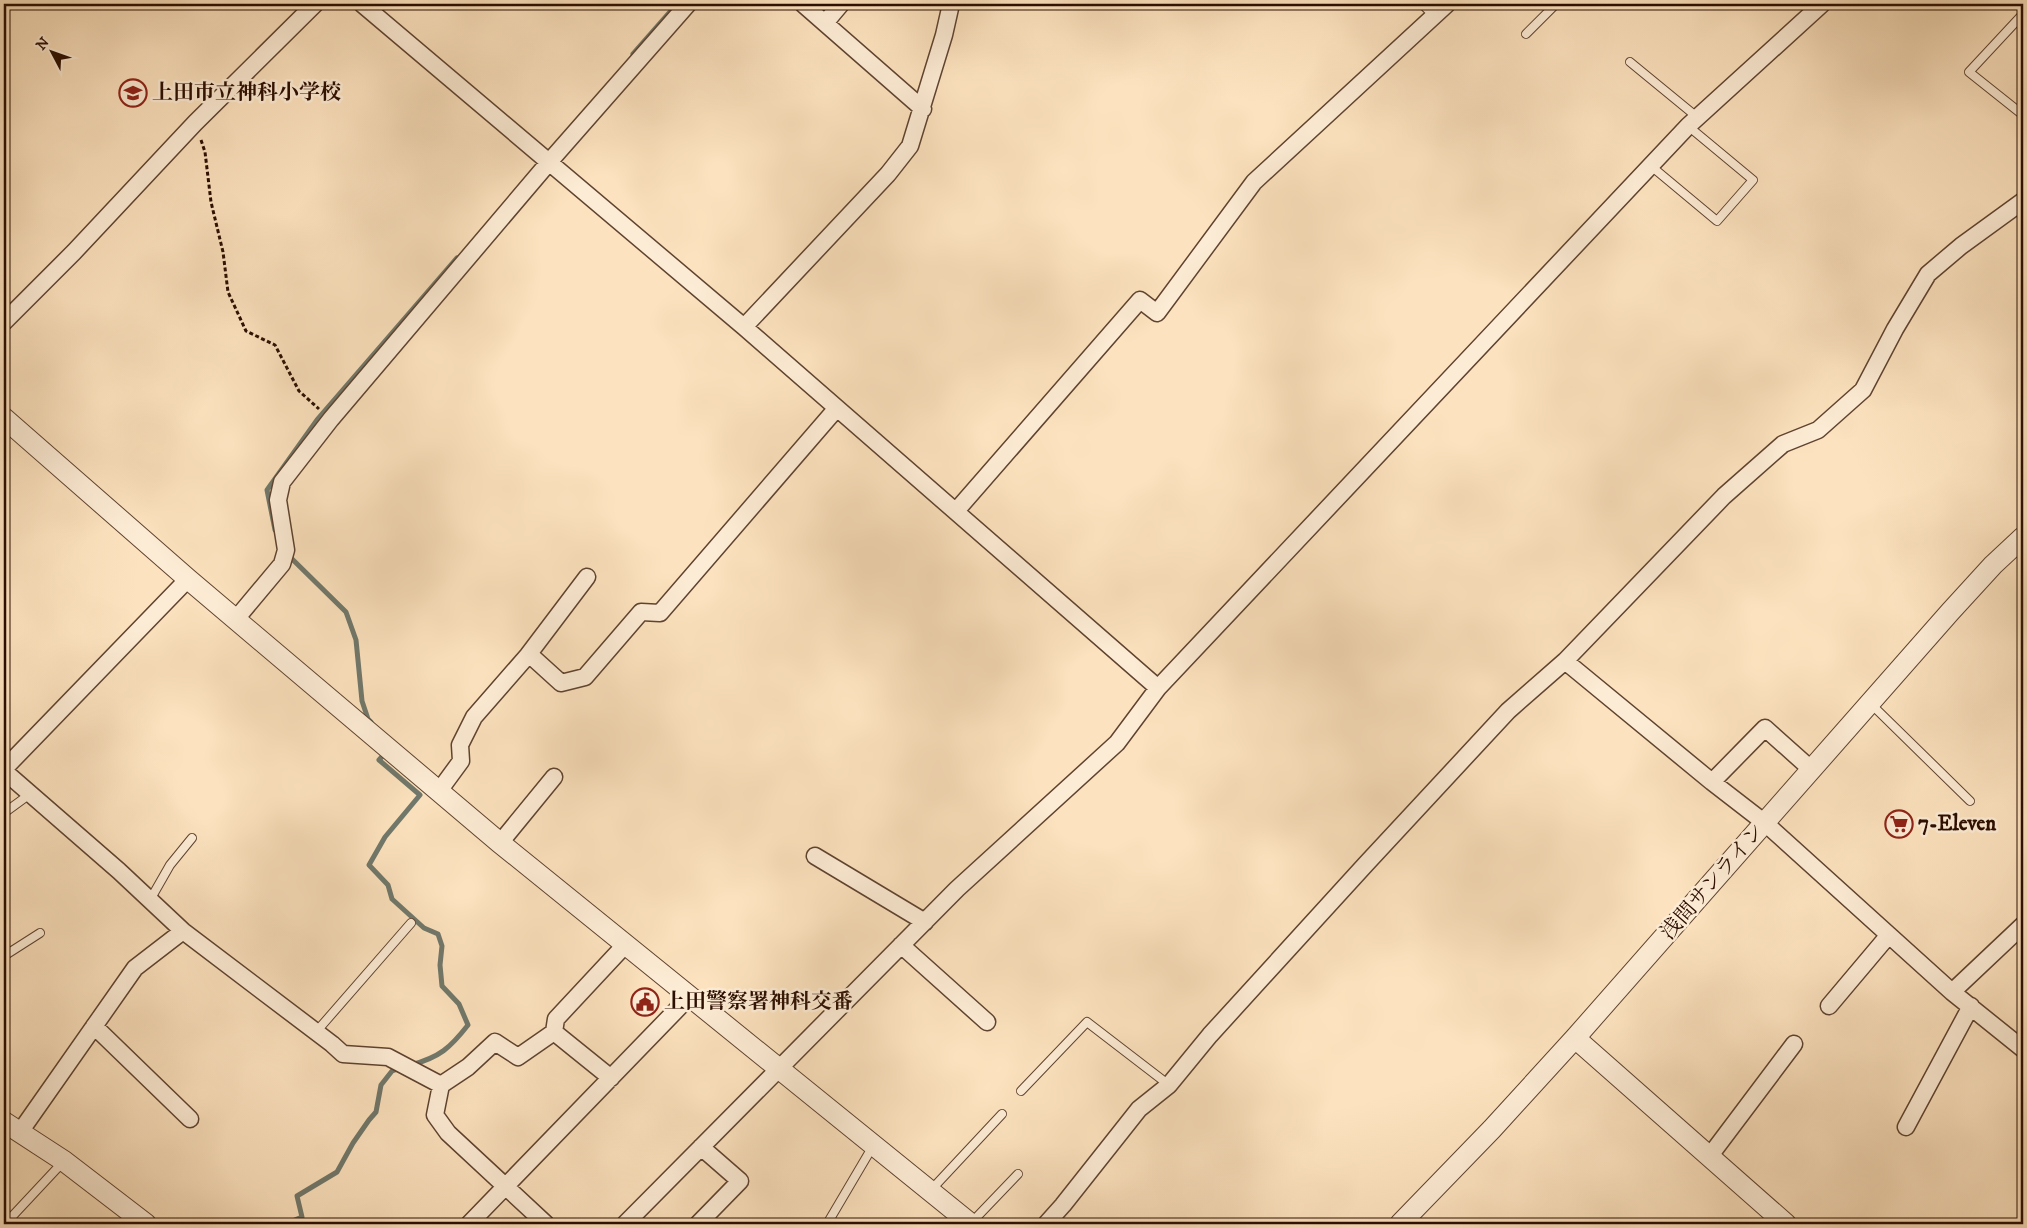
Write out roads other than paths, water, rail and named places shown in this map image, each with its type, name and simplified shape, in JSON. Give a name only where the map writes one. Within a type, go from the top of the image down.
[{"type":"street","points":[[4,322],[74,252],[195,123],[314,4]]},
{"type":"street","points":[[362,4],[744,327],[1158,688]]},
{"type":"street","points":[[236,619],[282,564],[286,550],[278,500],[282,482],[331,419],[550,161],[688,4]]},
{"type":"street","points":[[803,4],[922,109]]},
{"type":"street","points":[[825,23],[841,4]]},
{"type":"street","points":[[744,327],[888,174],[910,146],[944,35],[951,4]]},
{"type":"street","points":[[956,511],[1140,300],[1157,313],[1254,182],[1447,4]]},
{"type":"street","points":[[625,1224],[901,945],[1059,794],[1117,743],[1158,688],[1693,121],[1822,4]]},
{"type":"street","points":[[1046,1224],[1063,1205],[1138,1108],[1169,1085],[1223,1021],[1508,711],[1565,661],[1724,496],[1784,444],[1818,430],[1863,390],[1895,329],[1928,274],[1961,246],[2023,201]]},
{"type":"street","points":[[528,655],[561,683],[585,677],[641,612],[660,613],[837,408]]},
{"type":"street","points":[[4,418],[188,579],[500,843],[971,1224]]},
{"type":"street","name":"浅間サンライン","points":[[1400,1224],[1492,1129],[1575,1038],[1967,594],[2023,537]]},
{"type":"street","points":[[439,791],[461,761],[460,745],[474,717],[528,655],[587,576]]},
{"type":"street","points":[[188,579],[4,770],[183,931],[343,1054],[388,1057],[441,1086]]},
{"type":"street","points":[[1565,661],[1765,823],[1888,936],[1952,992],[2023,1049]]},
{"type":"street","points":[[1712,782],[1765,728],[1812,770]]},
{"type":"street","points":[[500,843],[554,777]]},
{"type":"street","points":[[815,856],[925,922]]},
{"type":"street","points":[[1952,992],[2023,925]]},
{"type":"street","points":[[146,1224],[64,1161],[12,1127],[94,1026],[135,968],[183,931]]},
{"type":"street","points":[[1829,1006],[1888,936]]},
{"type":"street","points":[[546,1224],[448,1133],[435,1115],[441,1086],[468,1067],[495,1042],[518,1057],[554,1032],[556,1019],[625,945]]},
{"type":"street","points":[[901,945],[988,1022]]},
{"type":"street","points":[[469,1224],[689,997]]},
{"type":"street","points":[[1906,1127],[1971,1006]]},
{"type":"street","points":[[94,1026],[190,1119]]},
{"type":"street","points":[[554,1032],[611,1078]]},
{"type":"street","points":[[1575,1038],[1786,1224]]},
{"type":"street","points":[[1709,1157],[1794,1044]]},
{"type":"street","points":[[698,1224],[740,1181],[701,1147]]},
{"type":"lane","points":[[1422,4],[1434,16]]},
{"type":"lane","points":[[1526,34],[1556,4]]},
{"type":"lane","points":[[2023,14],[1969,72],[2023,115]]},
{"type":"lane","points":[[1630,62],[1753,180],[1717,221],[1651,166]]},
{"type":"lane","points":[[1870,704],[1970,801]]},
{"type":"lane","points":[[4,813],[30,794]]},
{"type":"lane","points":[[150,900],[170,864],[192,838]]},
{"type":"lane","points":[[316,1032],[411,923]]},
{"type":"lane","points":[[4,956],[40,933]]},
{"type":"lane","points":[[1021,1091],[1087,1022],[1169,1085]]},
{"type":"lane","points":[[931,1190],[1002,1114]]},
{"type":"lane","points":[[827,1224],[873,1145]]},
{"type":"lane","points":[[4,1224],[64,1161]]},
{"type":"lane","points":[[971,1224],[1018,1174]]},
{"type":"waterway","points":[[633,54],[677,4]]},
{"type":"waterway","points":[[275,530],[267,490],[317,420],[457,258]]},
{"type":"waterway","points":[[287,554],[346,612],[356,640],[362,701],[368,719],[371,722]]},
{"type":"waterway","points":[[386,752],[379,760],[420,795],[385,837],[369,865],[388,885],[392,899],[424,928],[438,934],[442,946],[440,965],[442,986],[459,1004],[468,1025],[444,1051],[430,1059],[411,1065]]},
{"type":"waterway","points":[[285,1224],[302,1217],[297,1196],[337,1172],[353,1143],[376,1112],[381,1085],[392,1071],[401,1068]]},
{"type":"place","name":"上田市立神科小学校","points":[[133,93]]},
{"type":"place","name":"7-Eleven","points":[[1899,824]]},
{"type":"place","name":"上田警察署神科交番","points":[[645,1002]]}]
